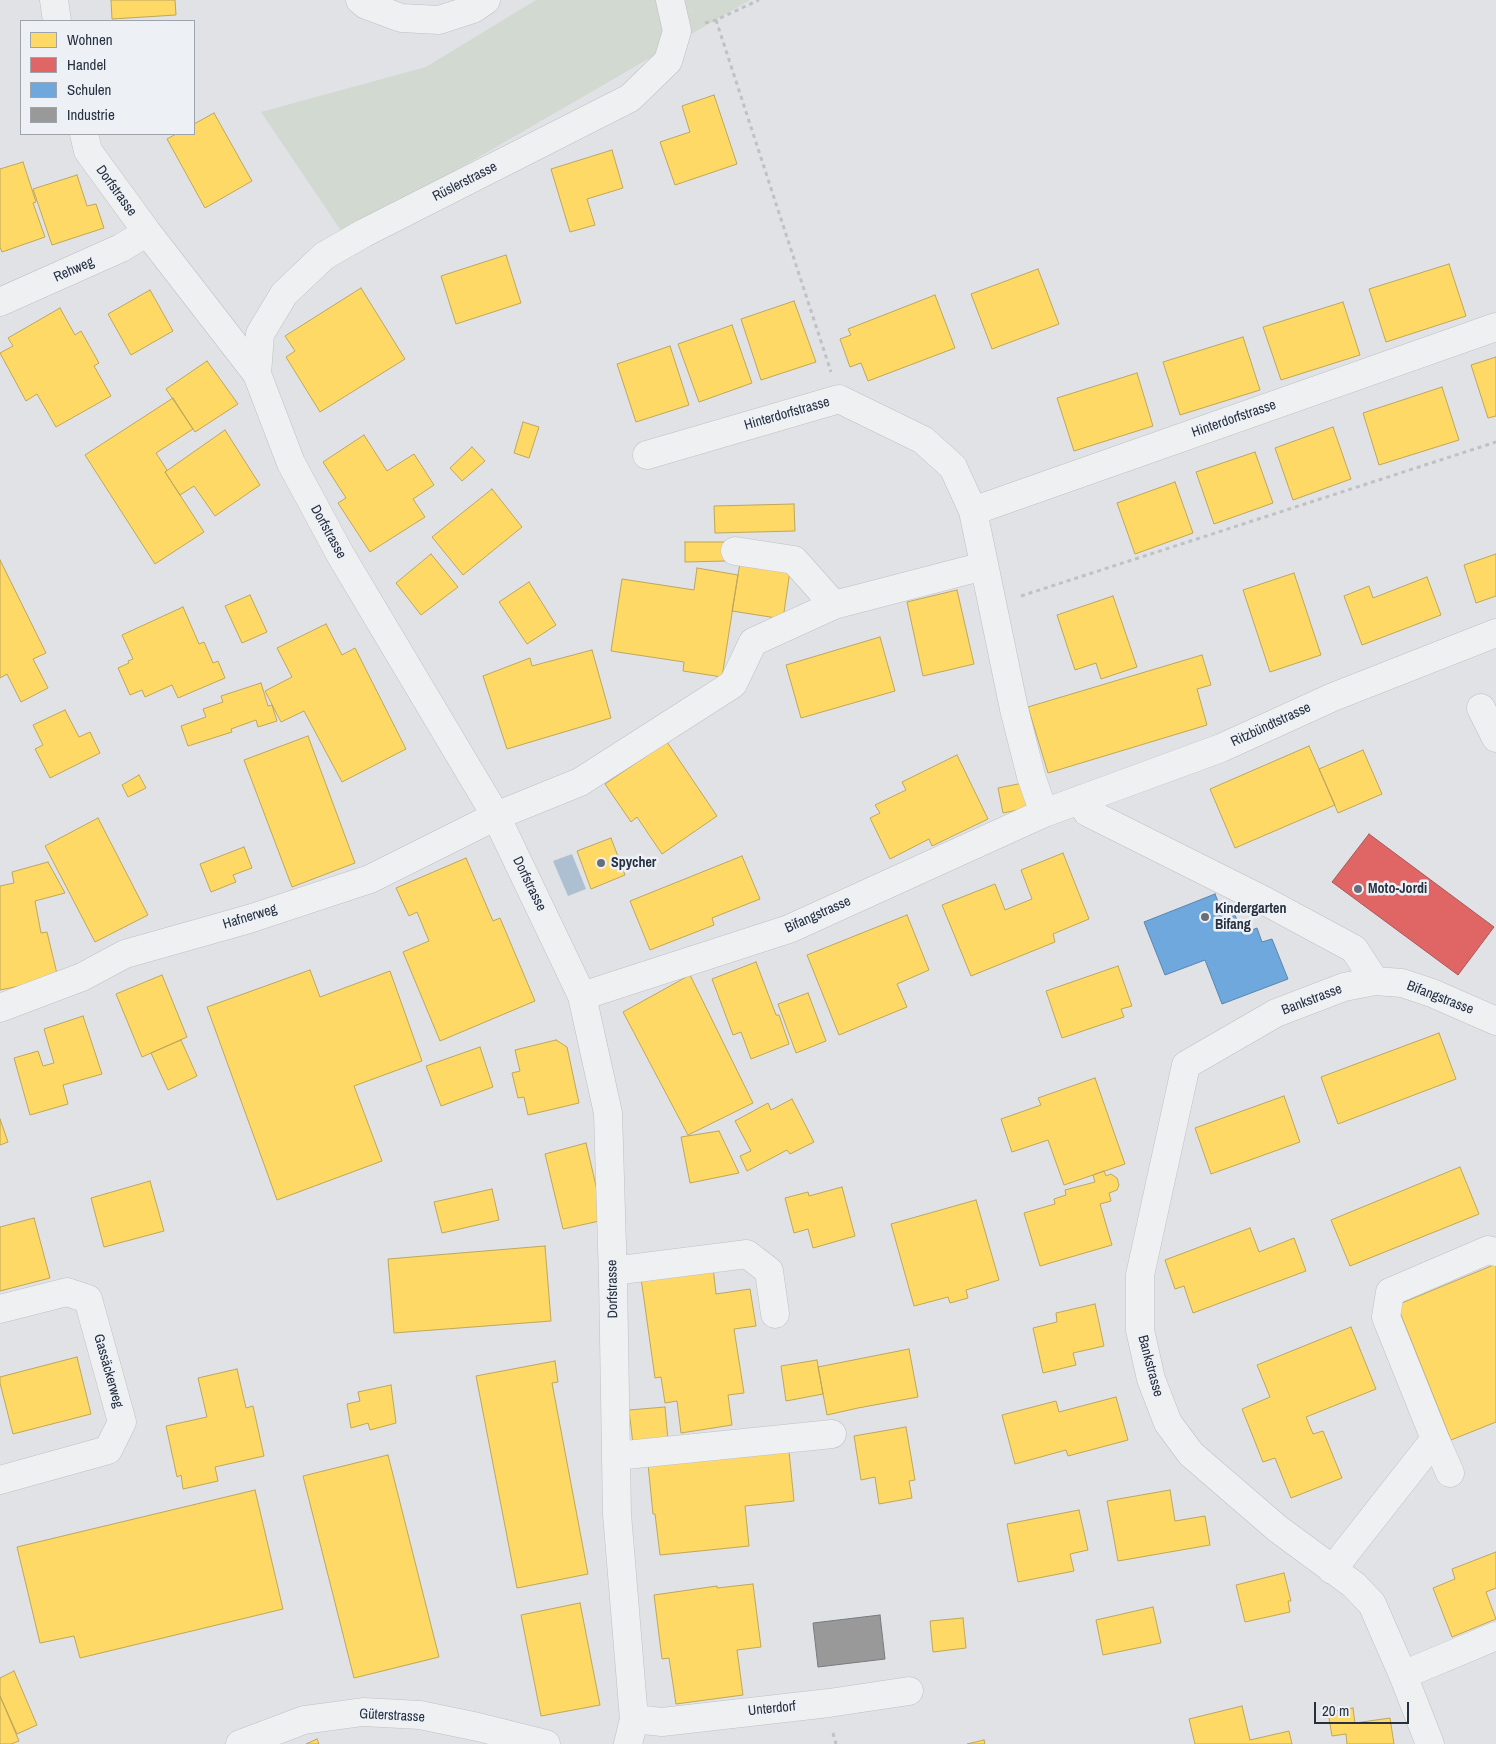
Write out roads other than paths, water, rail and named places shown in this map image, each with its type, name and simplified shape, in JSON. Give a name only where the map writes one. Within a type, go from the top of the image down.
[{"type":"street","points":[[54,0],[57,20]]},
{"type":"street","points":[[360,0],[366,5],[401,18],[439,20],[473,9],[486,0]]},
{"type":"street","name":"Rüslerstrasse","points":[[257,374],[260,334],[284,294],[324,256],[364,233],[630,98],[668,61],[677,31],[670,0]]},
{"type":"street","name":"Dorfstrasse","points":[[84,135],[88,151],[146,232],[257,374],[295,472],[340,554],[496,816],[582,996],[608,1113],[617,1514],[631,1731]]},
{"type":"street","name":"Rehweg","points":[[0,302],[121,248],[146,232]]},
{"type":"street","name":"Hinterdorfstrasse","points":[[973,510],[1496,327]]},
{"type":"street","name":"Hinterdorfstrasse","points":[[647,455],[839,399],[923,440],[953,467],[973,510],[1016,719],[1031,776],[1044,813]]},
{"type":"street","points":[[735,551],[794,560],[834,605]]},
{"type":"street","name":"Hafnerweg","points":[[0,1008],[82,977],[125,954],[249,918],[370,879],[496,816],[580,782],[733,684],[753,642],[834,605],[984,566]]},
{"type":"street","name":"Ritzbündtstrasse","points":[[1044,813],[1221,748],[1333,697],[1496,633]]},
{"type":"street","points":[[1481,708],[1496,738]]},
{"type":"street","points":[[1081,799],[1087,812],[1265,901],[1354,949],[1375,981]]},
{"type":"street","name":"Bifangstrasse","points":[[582,996],[789,929],[1044,813]]},
{"type":"street","name":"Bifangstrasse","points":[[1375,981],[1402,983],[1432,993],[1496,1020]]},
{"type":"street","name":"Bankstrasse","points":[[1375,981],[1344,987],[1276,1013],[1186,1065],[1140,1276],[1140,1330],[1151,1379],[1168,1423],[1191,1454],[1278,1529],[1354,1585],[1372,1604],[1430,1744]]},
{"type":"street","points":[[1450,1473],[1386,1317],[1390,1292],[1488,1250],[1496,1252]]},
{"type":"street","points":[[613,1271],[747,1254],[769,1271],[775,1314]]},
{"type":"street","name":"Gassäckerweg","points":[[0,1309],[67,1292],[88,1299],[122,1422],[108,1450],[0,1480]]},
{"type":"street","points":[[616,1456],[832,1434]]},
{"type":"street","points":[[1332,1570],[1435,1440]]},
{"type":"street","points":[[1403,1675],[1496,1636]]},
{"type":"street","name":"Unterdorf","points":[[631,1731],[662,1722],[829,1703],[909,1691]]},
{"type":"street","name":"Güterstrasse","points":[[240,1744],[304,1720],[363,1712],[420,1716],[478,1727],[546,1744]]},
{"type":"water","points":[[572,854],[586,889],[568,896],[553,861]]},
{"type":"place","name":"Spycher","points":[[601,863]]},
{"type":"place","name":"Moto-Jordi","points":[[1358,889]]},
{"type":"place","name":"Kindergarten Bifang","points":[[1205,917]]}]
